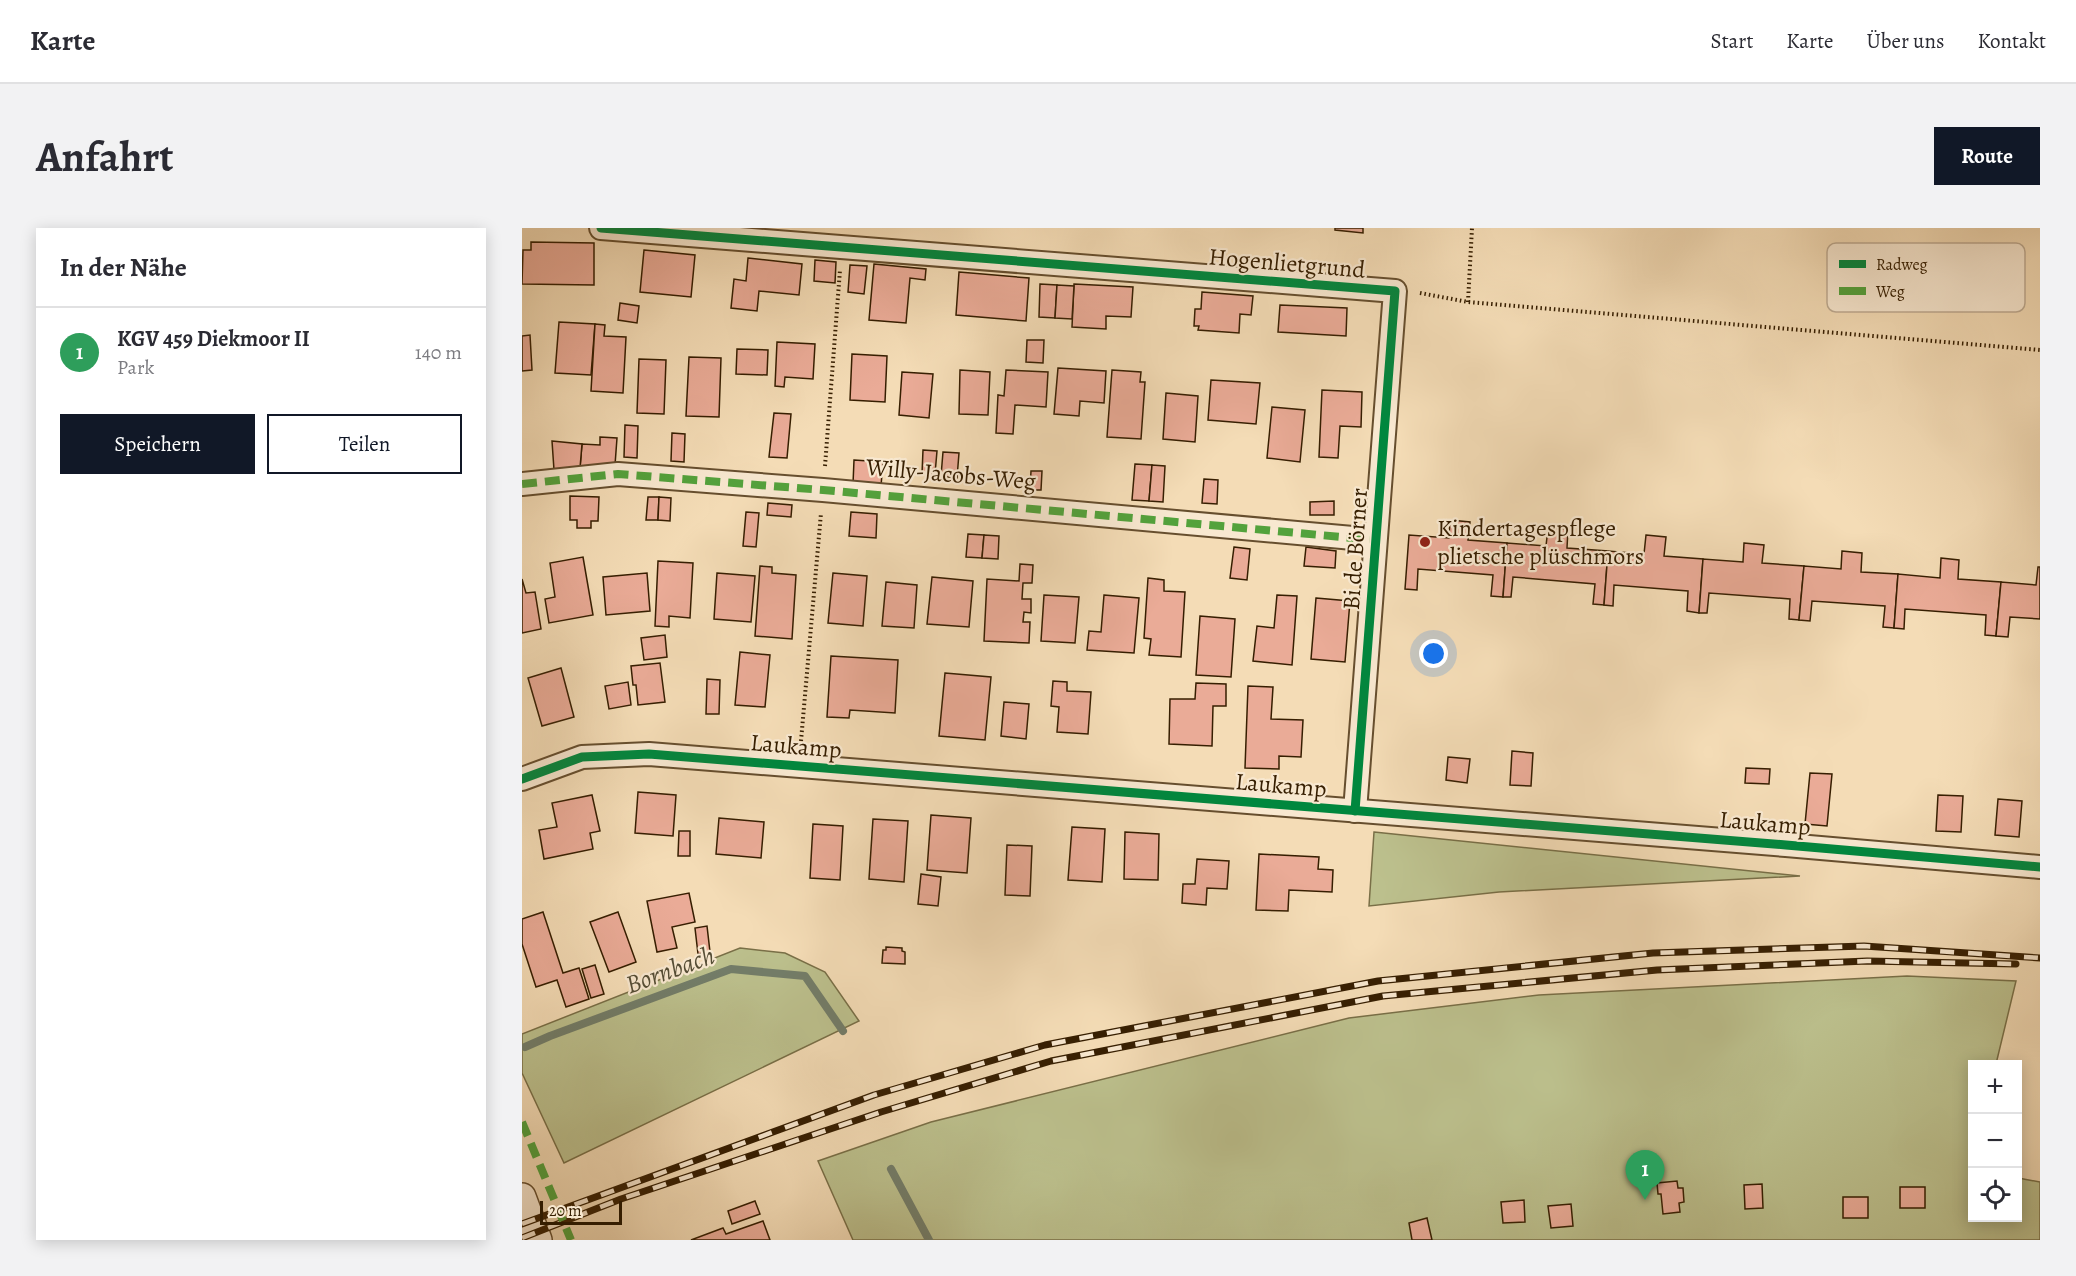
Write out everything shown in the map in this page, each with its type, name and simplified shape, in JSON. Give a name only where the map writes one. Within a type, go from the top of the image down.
[{"type":"street","name":"Hogenlietgrund","points":[[601,228],[1395,291]]},
{"type":"street","name":"Bi de Börner","points":[[1355,811],[1395,291]]},
{"type":"street","name":"Willy-Jacobs-Weg","points":[[522,484],[618,474],[823,490],[1375,540]]},
{"type":"street","name":"Laukamp","points":[[522,779],[582,757],[649,754],[1808,846],[2040,867]]},
{"type":"street","points":[[523,1200],[538,1240]]},
{"type":"path","points":[[1468,302],[1472,228]]},
{"type":"path","points":[[1419,293],[1468,302],[2040,350]]},
{"type":"green space","points":[[1374,832],[1800,876],[1499,892],[1369,906]]},
{"type":"green space","points":[[740,948],[785,953],[825,972],[859,1021],[564,1163],[522,1073],[522,1034]]},
{"type":"green space","points":[[1907,976],[2016,981],[1997,1060],[1968,1060],[1968,1222],[2022,1222],[2022,1179],[2040,1182],[2040,1240],[853,1240],[818,1161],[931,1122],[1349,1018],[1539,995]]},
{"type":"building","points":[[1335,228],[1363,228],[1363,233],[1335,230]]},
{"type":"building","points":[[531,242],[594,243],[594,285],[522,284],[523,250],[531,250]]},
{"type":"building","points":[[644,250],[695,255],[691,297],[640,292]]},
{"type":"building","points":[[748,258],[802,264],[799,295],[759,291],[757,311],[731,308],[734,279],[746,281]]},
{"type":"building","points":[[815,260],[836,262],[835,283],[814,281]]},
{"type":"building","points":[[874,264],[926,269],[925,280],[910,278],[906,323],[869,320]]},
{"type":"building","points":[[850,265],[867,266],[864,294],[848,292]]},
{"type":"building","points":[[959,272],[1029,278],[1026,321],[956,315]]},
{"type":"building","points":[[1040,284],[1057,285],[1055,318],[1039,317]]},
{"type":"building","points":[[1074,284],[1133,287],[1131,317],[1106,316],[1106,329],[1072,327]]},
{"type":"building","points":[[1057,285],[1074,286],[1072,319],[1055,318]]},
{"type":"building","points":[[1202,292],[1253,296],[1251,315],[1240,314],[1239,333],[1198,330],[1199,326],[1194,326],[1195,309],[1201,309]]},
{"type":"building","points":[[620,303],[639,306],[637,323],[618,320]]},
{"type":"building","points":[[1280,305],[1347,308],[1346,336],[1278,332]]},
{"type":"building","points":[[559,322],[595,324],[591,375],[555,373]]},
{"type":"building","points":[[595,324],[605,325],[604,336],[626,337],[623,393],[591,391]]},
{"type":"building","points":[[530,335],[532,370],[522,371],[522,336]]},
{"type":"building","points":[[1027,340],[1044,340],[1043,363],[1026,362]]},
{"type":"building","points":[[777,342],[815,344],[813,379],[785,377],[784,387],[775,386]]},
{"type":"building","points":[[737,349],[768,350],[767,375],[736,374]]},
{"type":"building","points":[[852,354],[887,356],[885,402],[850,400]]},
{"type":"building","points":[[689,357],[721,358],[719,417],[686,416]]},
{"type":"building","points":[[639,359],[666,360],[664,414],[637,413]]},
{"type":"building","points":[[1058,368],[1106,371],[1104,403],[1080,401],[1079,416],[1054,414]]},
{"type":"building","points":[[960,370],[990,372],[988,415],[959,414]]},
{"type":"building","points":[[1006,370],[1048,372],[1046,407],[1015,405],[1013,434],[996,433],[998,395],[1004,396]]},
{"type":"building","points":[[1112,370],[1141,372],[1140,382],[1145,382],[1141,439],[1107,437]]},
{"type":"building","points":[[902,372],[933,374],[929,418],[899,415]]},
{"type":"building","points":[[1211,380],[1260,383],[1256,424],[1208,420]]},
{"type":"building","points":[[1322,390],[1362,392],[1361,427],[1340,426],[1338,458],[1319,457]]},
{"type":"building","points":[[1166,393],[1198,396],[1195,442],[1163,439]]},
{"type":"building","points":[[1272,407],[1305,410],[1300,462],[1267,458]]},
{"type":"building","points":[[774,413],[791,414],[787,458],[769,457]]},
{"type":"building","points":[[625,425],[638,426],[637,458],[624,457]]},
{"type":"building","points":[[672,433],[685,434],[684,462],[671,461]]},
{"type":"building","points":[[600,437],[617,438],[615,465],[580,468],[582,444],[600,445]]},
{"type":"building","points":[[552,441],[582,444],[580,468],[554,470]]},
{"type":"building","points":[[923,450],[937,451],[935,474],[922,474]]},
{"type":"building","points":[[943,452],[959,453],[957,478],[941,476]]},
{"type":"building","points":[[854,460],[883,462],[881,486],[853,484]]},
{"type":"building","points":[[1135,464],[1152,465],[1149,501],[1132,500]]},
{"type":"building","points":[[1152,465],[1165,466],[1163,502],[1149,501]]},
{"type":"building","points":[[1031,471],[1042,471],[1041,490],[1030,490]]},
{"type":"building","points":[[1204,479],[1218,480],[1217,504],[1202,503]]},
{"type":"building","points":[[570,496],[599,497],[598,521],[591,521],[591,528],[577,528],[577,520],[570,520]]},
{"type":"building","points":[[648,497],[659,497],[658,520],[646,520]]},
{"type":"building","points":[[659,497],[671,498],[670,521],[658,520]]},
{"type":"building","points":[[1334,501],[1334,515],[1310,515],[1310,502]]},
{"type":"building","points":[[768,503],[792,505],[791,517],[767,515]]},
{"type":"building","points":[[746,512],[759,513],[756,547],[743,546]]},
{"type":"building","points":[[851,512],[877,514],[876,538],[849,536]]},
{"type":"building","points":[[1450,520],[1470,522],[1468,540],[1507,543],[1503,597],[1491,596],[1493,575],[1418,569],[1417,590],[1405,589],[1409,535],[1449,538]]},
{"type":"building","points":[[1548,528],[1568,529],[1567,548],[1608,551],[1604,605],[1593,604],[1595,584],[1513,577],[1511,597],[1503,597],[1507,543],[1546,546]]},
{"type":"building","points":[[968,534],[984,535],[982,558],[966,557]]},
{"type":"building","points":[[984,535],[999,536],[998,559],[982,558]]},
{"type":"building","points":[[1646,535],[1666,537],[1664,556],[1703,559],[1699,613],[1687,611],[1688,591],[1614,585],[1613,606],[1604,605],[1608,551],[1644,554]]},
{"type":"building","points":[[1744,543],[1764,545],[1762,563],[1804,566],[1799,620],[1789,619],[1790,599],[1709,593],[1707,613],[1699,613],[1703,559],[1743,562]]},
{"type":"building","points":[[1234,547],[1250,549],[1247,580],[1230,578]]},
{"type":"building","points":[[1306,547],[1336,551],[1335,568],[1304,566]]},
{"type":"building","points":[[1842,551],[1862,553],[1861,572],[1898,574],[1894,628],[1883,627],[1885,606],[1812,601],[1810,621],[1799,620],[1804,566],[1841,569]]},
{"type":"building","points":[[583,557],[593,615],[549,623],[545,599],[555,597],[550,563]]},
{"type":"building","points":[[1941,558],[1959,560],[1958,579],[2001,582],[1996,636],[1985,635],[1986,615],[1905,609],[1904,629],[1894,628],[1898,574],[1940,578]]},
{"type":"building","points":[[658,561],[693,563],[690,618],[669,616],[669,627],[655,626]]},
{"type":"building","points":[[1020,564],[1033,565],[1032,583],[1023,583],[1022,599],[1031,599],[1031,613],[1024,612],[1023,622],[1030,622],[1029,643],[984,641],[987,579],[1019,581]]},
{"type":"building","points":[[760,566],[772,567],[772,573],[796,575],[792,639],[755,636]]},
{"type":"building","points":[[2038,567],[2040,567],[2040,619],[2010,617],[2008,637],[1996,636],[2001,582],[2036,585]]},
{"type":"building","points":[[647,573],[650,611],[606,615],[603,577]]},
{"type":"building","points":[[717,573],[755,576],[751,622],[714,619]]},
{"type":"building","points":[[833,573],[867,576],[863,626],[828,623]]},
{"type":"building","points":[[932,577],[973,581],[969,627],[927,624]]},
{"type":"building","points":[[1148,578],[1164,580],[1164,591],[1185,592],[1181,657],[1149,655],[1151,639],[1144,638]]},
{"type":"building","points":[[522,579],[526,593],[535,592],[541,629],[522,633]]},
{"type":"building","points":[[886,582],[917,585],[914,628],[882,626]]},
{"type":"building","points":[[1044,595],[1079,597],[1075,643],[1041,641]]},
{"type":"building","points":[[1104,595],[1139,598],[1134,653],[1087,650],[1089,631],[1101,632]]},
{"type":"building","points":[[1277,595],[1297,596],[1292,665],[1253,661],[1257,626],[1274,628]]},
{"type":"building","points":[[1316,598],[1350,601],[1345,662],[1311,659]]},
{"type":"building","points":[[1200,616],[1235,619],[1231,677],[1196,675]]},
{"type":"building","points":[[665,635],[667,657],[644,660],[641,638]]},
{"type":"building","points":[[740,652],[770,655],[765,707],[735,705]]},
{"type":"building","points":[[831,656],[898,660],[895,713],[850,710],[849,718],[827,717]]},
{"type":"building","points":[[660,663],[665,702],[638,705],[631,666]]},
{"type":"building","points":[[561,668],[574,717],[542,726],[528,678]]},
{"type":"building","points":[[945,673],[991,677],[985,740],[939,736]]},
{"type":"building","points":[[707,679],[720,680],[719,714],[706,714]]},
{"type":"building","points":[[1053,681],[1067,682],[1067,691],[1091,692],[1088,734],[1057,732],[1059,707],[1051,706]]},
{"type":"building","points":[[628,682],[631,705],[609,709],[605,686]]},
{"type":"building","points":[[1196,683],[1226,684],[1226,706],[1213,706],[1212,746],[1169,744],[1170,699],[1195,699]]},
{"type":"building","points":[[1248,686],[1273,687],[1271,719],[1303,720],[1301,757],[1279,756],[1279,769],[1245,768]]},
{"type":"building","points":[[1004,702],[1029,704],[1026,739],[1001,736]]},
{"type":"building","points":[[1512,751],[1533,753],[1531,786],[1510,785]]},
{"type":"building","points":[[1448,757],[1470,759],[1467,783],[1446,780]]},
{"type":"building","points":[[1746,768],[1770,769],[1769,784],[1745,783]]},
{"type":"building","points":[[1810,773],[1832,774],[1827,826],[1805,824]]},
{"type":"building","points":[[638,792],[676,795],[673,836],[635,833]]},
{"type":"building","points":[[592,795],[600,831],[590,833],[593,849],[544,859],[539,830],[557,827],[552,803]]},
{"type":"building","points":[[1938,795],[1963,796],[1961,832],[1936,831]]},
{"type":"building","points":[[1998,799],[2022,801],[2019,837],[1995,835]]},
{"type":"building","points":[[931,815],[971,818],[967,873],[927,870]]},
{"type":"building","points":[[719,818],[764,822],[761,858],[716,854]]},
{"type":"building","points":[[873,819],[908,821],[904,882],[869,879]]},
{"type":"building","points":[[813,824],[843,826],[840,880],[810,878]]},
{"type":"building","points":[[1072,827],[1105,829],[1102,882],[1068,880]]},
{"type":"building","points":[[679,831],[690,831],[690,856],[678,856]]},
{"type":"building","points":[[1125,832],[1159,834],[1158,880],[1124,879]]},
{"type":"building","points":[[1007,845],[1032,846],[1030,896],[1005,895]]},
{"type":"building","points":[[1259,854],[1319,857],[1318,869],[1333,870],[1332,892],[1289,890],[1288,911],[1256,910]]},
{"type":"building","points":[[1197,859],[1229,861],[1227,889],[1207,888],[1206,905],[1182,903],[1183,884],[1195,884]]},
{"type":"building","points":[[921,874],[941,877],[938,906],[918,904]]},
{"type":"building","points":[[689,893],[695,922],[672,927],[677,948],[657,952],[647,901]]},
{"type":"building","points":[[543,912],[563,973],[579,968],[589,999],[566,1007],[557,980],[536,987],[522,944],[522,919]]},
{"type":"building","points":[[618,912],[636,962],[609,972],[590,922]]},
{"type":"building","points":[[707,926],[710,952],[698,954],[695,928]]},
{"type":"building","points":[[886,947],[902,948],[905,952],[905,964],[882,963],[883,950],[886,950]]},
{"type":"building","points":[[595,965],[604,994],[591,998],[582,969]]},
{"type":"building","points":[[1677,1181],[1678,1188],[1683,1188],[1684,1202],[1679,1203],[1680,1212],[1663,1214],[1661,1194],[1658,1194],[1657,1183]]},
{"type":"building","points":[[1762,1184],[1763,1208],[1745,1209],[1744,1185]]},
{"type":"building","points":[[1900,1187],[1925,1187],[1925,1208],[1900,1208]]},
{"type":"building","points":[[1843,1197],[1868,1197],[1868,1218],[1843,1218]]},
{"type":"building","points":[[1524,1200],[1525,1222],[1503,1223],[1501,1202]]},
{"type":"building","points":[[755,1201],[760,1214],[732,1224],[728,1211]]},
{"type":"building","points":[[1571,1204],[1573,1226],[1551,1228],[1548,1206]]},
{"type":"building","points":[[1427,1218],[1432,1240],[1412,1240],[1409,1223]]},
{"type":"building","points":[[763,1221],[770,1240],[691,1240],[723,1228],[726,1234]]},
{"type":"waterway","name":"Bornbach","points":[[525,1047],[731,969],[805,976],[843,1031]]},
{"type":"waterway","name":"Bornbach","points":[[891,1169],[929,1240]]},
{"type":"railway","points":[[522,1224],[874,1095],[1045,1045],[1378,981],[1653,953],[1864,946],[2040,958]]},
{"type":"railway","points":[[522,1238],[621,1199],[881,1112],[1051,1061],[1383,996],[1657,970],[1867,961],[2016,964]]},
{"type":"marked path","points":[[522,484],[618,474],[823,490],[1375,540]]},
{"type":"marked path","points":[[522,1122],[571,1240]]},
{"type":"cycle path","points":[[601,228],[1395,291],[1355,811]]},
{"type":"cycle path","points":[[522,779],[582,757],[649,754],[2040,867]]},
{"type":"place","name":"Kindertagespflege plietsche plüschmors","points":[[1425,542]]},
{"type":"place","name":"KGV 459 Diekmoor II","points":[[1645,1200]]}]
